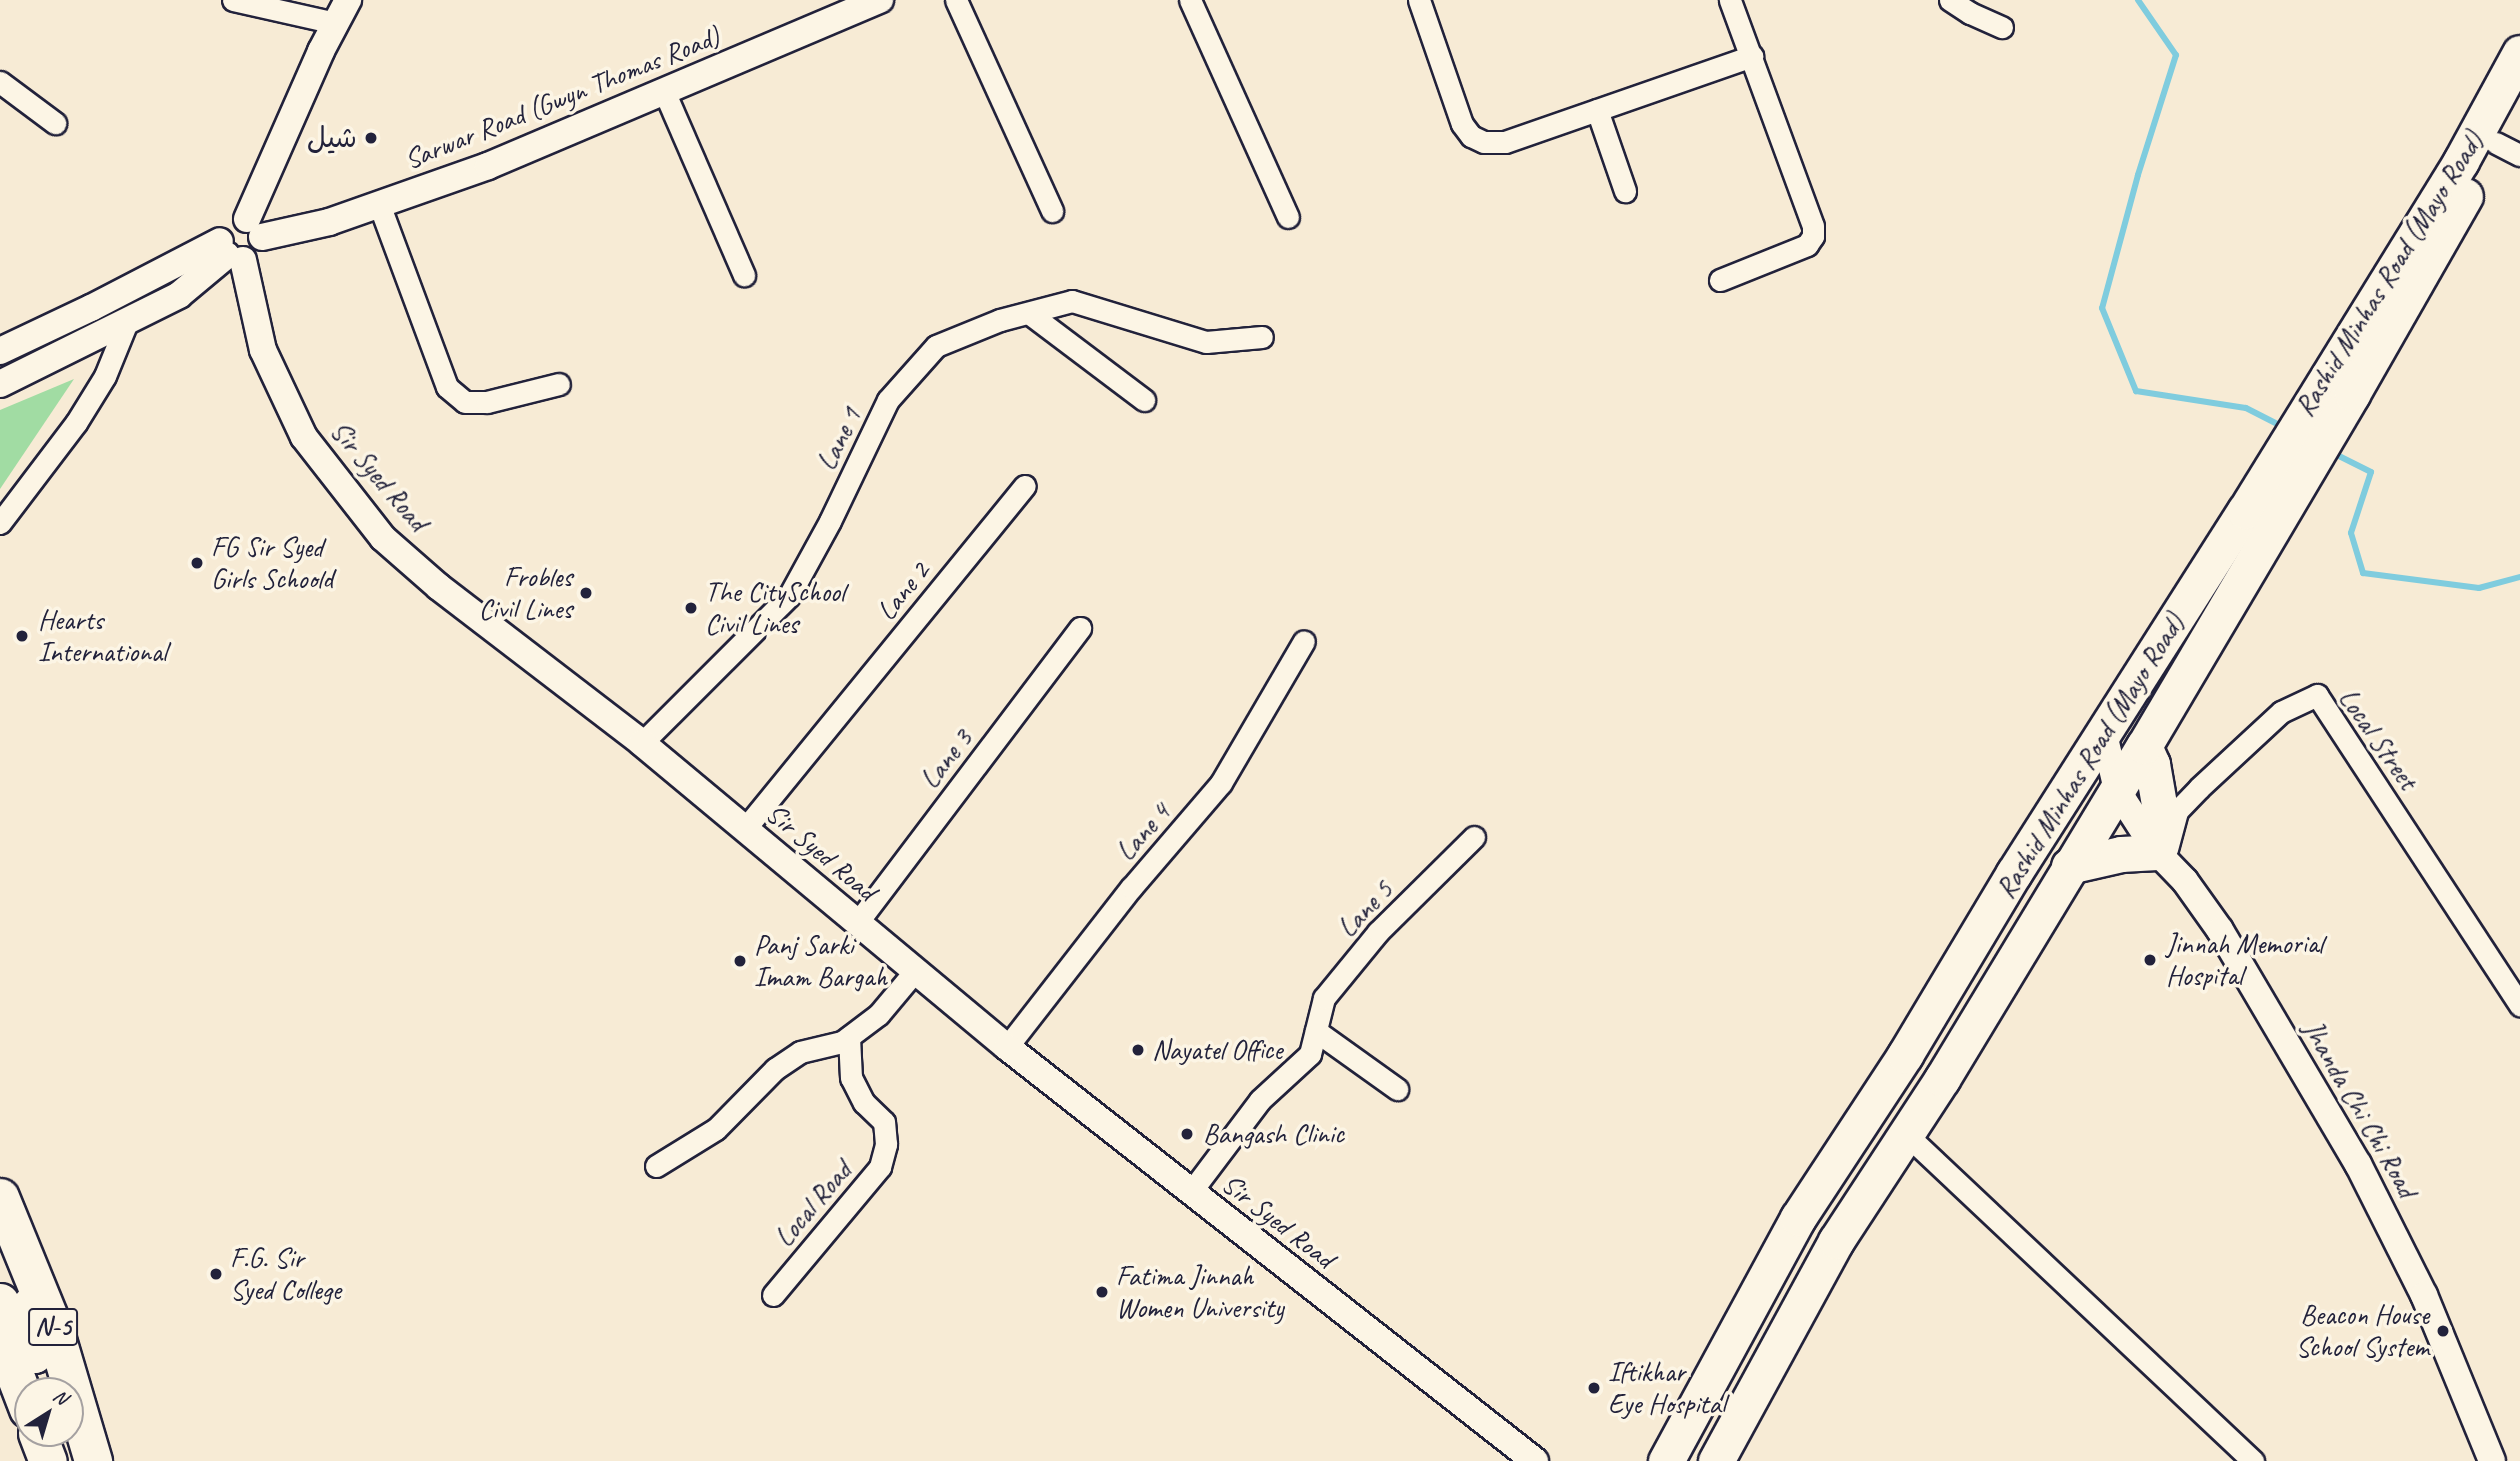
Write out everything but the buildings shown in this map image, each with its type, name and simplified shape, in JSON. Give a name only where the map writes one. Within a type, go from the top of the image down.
[{"type":"highway","name":"N-5","points":[[0,1197],[54,1329],[92,1458]]},
{"type":"highway","points":[[0,1302],[27,1353],[34,1354],[39,1349],[37,1326],[23,1252]]},
{"type":"highway","name":"N-5","points":[[0,1336],[16,1377]]},
{"type":"highway","points":[[31,1377],[39,1368],[49,1370],[54,1377]]},
{"type":"highway","points":[[84,1439],[92,1458]]},
{"type":"main road","name":"Rashid Minhas Road (Mayo Road)","points":[[1716,1461],[1836,1241],[1906,1134],[2144,746],[2283,480],[2339,385],[2520,53]]},
{"type":"main road","name":"Rashid Minhas Road (Mayo Road)","points":[[2339,385],[2508,149],[2520,103]]},
{"type":"main road","name":"Rashid Minhas Road (Mayo Road)","points":[[1666,1461],[1798,1218],[1905,1055],[2014,873],[2104,734],[2283,480]]},
{"type":"main road","points":[[2069,866],[2121,854],[2158,852],[2158,794],[2152,764],[2144,746]]},
{"type":"street","points":[[233,0],[335,23]]},
{"type":"street","points":[[0,351],[91,308],[230,252],[257,252],[254,228],[335,23],[348,0]]},
{"type":"street","name":"Sarwar Road (Gwyn Thomas Road)","points":[[230,252],[220,233],[231,220],[254,228],[328,222],[488,166],[880,0]]},
{"type":"street","points":[[956,0],[1052,211]]},
{"type":"street","points":[[1190,0],[1288,218]]},
{"type":"street","points":[[1419,0],[1462,124],[1471,136],[1484,142],[1505,142],[1752,57]]},
{"type":"street","points":[[1720,280],[1807,245],[1813,236],[1813,226],[1730,0]]},
{"type":"street","points":[[1950,0],[1970,13],[2002,27]]},
{"type":"street","points":[[0,82],[55,123]]},
{"type":"street","points":[[664,91],[744,275]]},
{"type":"street","points":[[1597,110],[1625,191]]},
{"type":"street","points":[[379,204],[447,387],[465,402],[487,402],[559,384]]},
{"type":"street","points":[[0,384],[179,295],[230,252]]},
{"type":"street","name":"Sir Syed Road","points":[[230,252],[263,349],[304,437],[383,538],[439,587],[642,743],[1007,1047],[1535,1461]]},
{"type":"street","name":"Lane 1","points":[[642,743],[789,596],[830,521],[888,400],[936,346],[1000,320],[1072,301],[1206,341],[1262,337]]},
{"type":"street","points":[[1030,314],[1144,400]]},
{"type":"street","points":[[0,523],[76,423],[105,376],[127,323]]},
{"type":"street","name":"Lane 2","points":[[744,830],[1025,486]]},
{"type":"street","name":"Lane 3","points":[[857,923],[1080,628]]},
{"type":"street","name":"Lane 4","points":[[1007,1047],[1131,888],[1222,783],[1304,641]]},
{"type":"street","name":"Local Street","points":[[2158,852],[2177,811],[2184,803],[2281,712],[2317,695],[2520,1005]]},
{"type":"street","name":"Jhanda Chi Chi Road","points":[[2104,734],[2117,789],[2158,852],[2220,930],[2358,1164],[2424,1295],[2492,1461]]},
{"type":"street","name":"Lane 5","points":[[1190,1193],[1261,1100],[1310,1054],[1324,998],[1378,932],[1474,837]]},
{"type":"street","points":[[656,1166],[716,1129],[775,1069],[800,1052],[842,1042],[849,1037],[879,1014],[915,971]]},
{"type":"street","points":[[1316,1031],[1398,1090]]},
{"type":"street","name":"Local Road","points":[[773,1295],[880,1167],[886,1144],[884,1122],[864,1103],[851,1078],[849,1037]]},
{"type":"street","points":[[1906,1134],[2253,1461]]},
{"type":"green space","points":[[74,379],[0,489],[0,410]]},
{"type":"waterway","points":[[2138,0],[2176,55],[2138,175],[2102,308],[2136,391],[2246,408],[2285,428]]},
{"type":"waterway","points":[[2329,451],[2371,472],[2351,533],[2363,573],[2479,588],[2520,577]]},
{"type":"place","name":"شیل","points":[[371,138]]},
{"type":"place","name":"FG Sir Syed Girls Schoold","points":[[197,563]]},
{"type":"place","name":"Frobles Civil Lines","points":[[586,593]]},
{"type":"place","name":"The CitySchool Civil Lines","points":[[691,608]]},
{"type":"place","name":"Hearts International","points":[[22,636]]},
{"type":"place","name":"Jinnah Memorial Hospital","points":[[2150,960]]},
{"type":"place","name":"Panj Sarki Imam Bargah","points":[[740,961]]},
{"type":"place","name":"Nayatel Office","points":[[1138,1050]]},
{"type":"place","name":"Bangash Clinic","points":[[1187,1134]]},
{"type":"place","name":"F.G. Sir Syed College","points":[[216,1274]]},
{"type":"place","name":"Fatima Jinnah Women University","points":[[1102,1292]]},
{"type":"place","name":"Beacon House School System","points":[[2443,1331]]},
{"type":"place","name":"Iftikhar Eye Hospital","points":[[1594,1388]]}]
